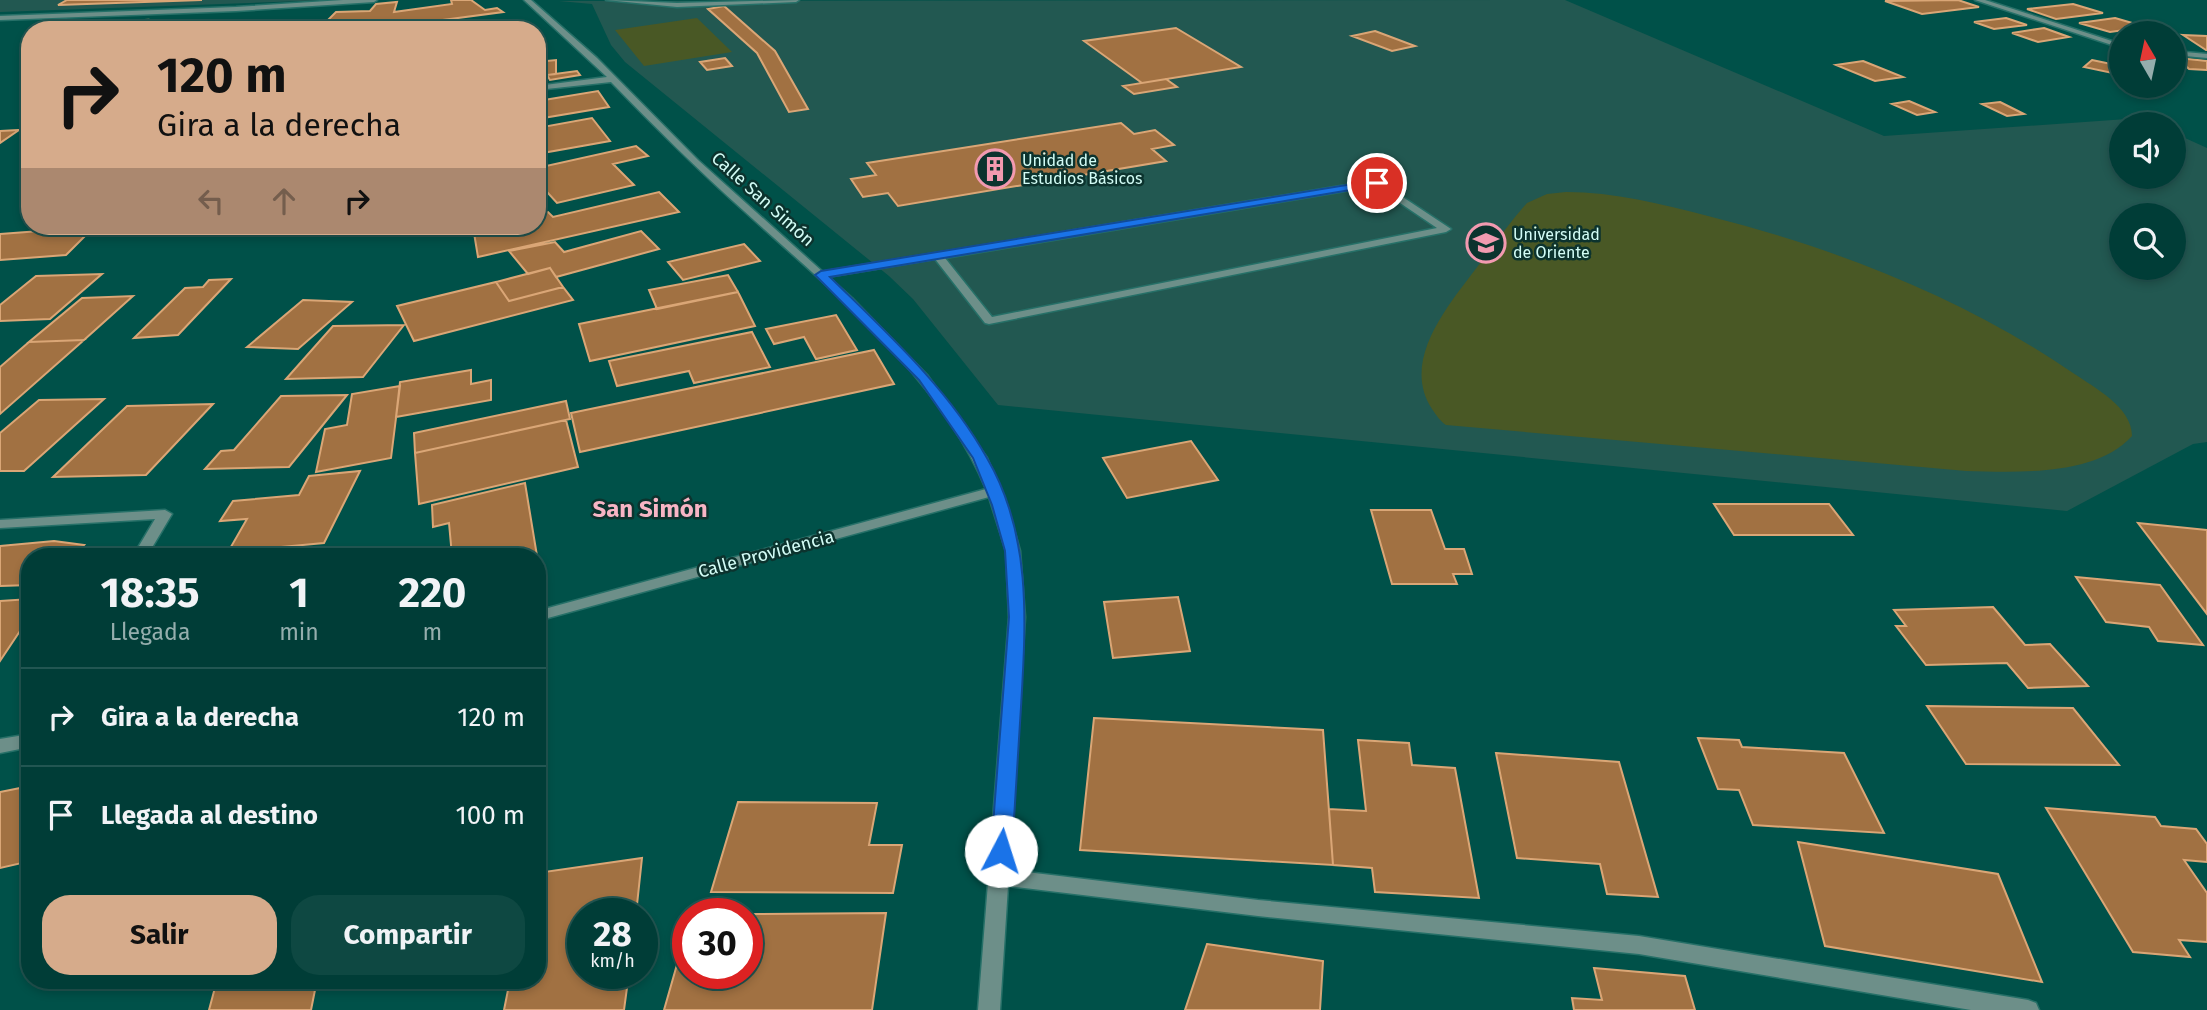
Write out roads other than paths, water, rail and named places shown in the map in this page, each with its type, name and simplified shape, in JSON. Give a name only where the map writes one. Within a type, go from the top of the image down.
[{"type":"street","points":[[0,18],[236,9],[374,0]]},
{"type":"street","name":"Calle San Simón","points":[[527,0],[613,79],[695,162],[821,275],[923,377],[980,458],[994,491],[1013,551],[1017,617],[989,1010]]},
{"type":"street","points":[[610,0],[677,5],[796,0]]},
{"type":"street","points":[[1978,0],[2109,42]]},
{"type":"street","points":[[2186,54],[2207,56]]},
{"type":"street","points":[[546,87],[613,79]]},
{"type":"street","points":[[821,275],[937,255],[1377,183],[1446,229],[989,321],[937,255]]},
{"type":"street","name":"Calle Providencia","points":[[546,614],[994,491]]},
{"type":"street","points":[[0,524],[165,514],[145,548]]},
{"type":"street","points":[[0,746],[21,742]]},
{"type":"street","points":[[999,877],[1258,908],[1639,945],[2028,1010]]},
{"type":"place","name":"Unidad de Estudios Básicos","points":[[995,169]]},
{"type":"place","name":"Universidad de Oriente","points":[[1486,243]]},
{"type":"district","name":"San Simón","points":[[650,509]]}]
